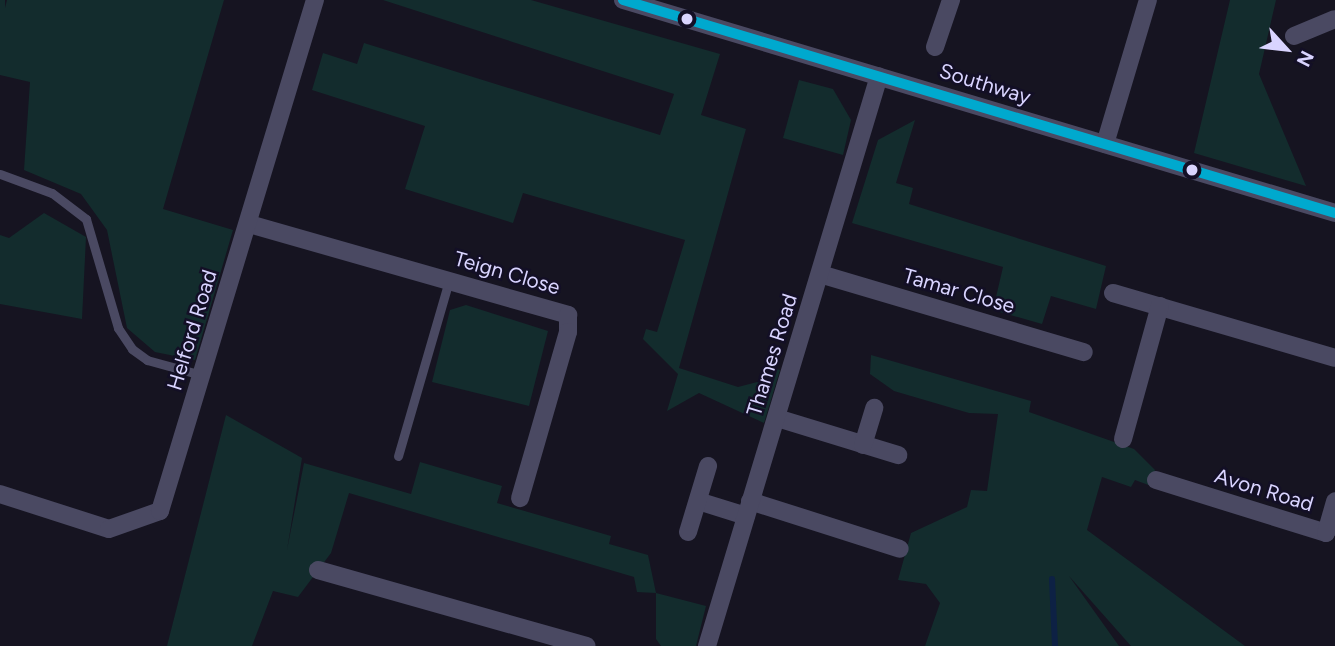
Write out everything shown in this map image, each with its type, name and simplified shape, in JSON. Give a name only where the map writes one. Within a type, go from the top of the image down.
[{"type":"street","name":"Helford Road","points":[[0,494],[109,529],[160,511],[249,224],[314,0]]},
{"type":"street","name":"Southway","points":[[623,0],[1335,213]]},
{"type":"street","points":[[935,47],[951,0]]},
{"type":"street","points":[[1105,144],[1148,0]]},
{"type":"street","points":[[1294,36],[1334,23]]},
{"type":"street","name":"Thames Road","points":[[707,646],[879,76]]},
{"type":"street","name":"Teign Close","points":[[249,224],[570,318],[520,498]]},
{"type":"street","name":"Tamar Close","points":[[820,274],[1084,352]]},
{"type":"street","points":[[1113,292],[1335,358]]},
{"type":"street","points":[[1123,439],[1160,306]]},
{"type":"street","points":[[863,445],[874,408]]},
{"type":"street","points":[[777,418],[898,455]]},
{"type":"street","points":[[688,532],[708,466]]},
{"type":"street","name":"Avon Road","points":[[1156,480],[1326,533],[1335,501]]},
{"type":"street","points":[[698,501],[748,509],[900,549]]},
{"type":"street","points":[[318,570],[586,646]]},
{"type":"lane","points":[[0,174],[52,192],[86,219],[118,328],[132,349],[147,360],[202,375]]},
{"type":"lane","points":[[398,456],[449,281]]},
{"type":"green space","points":[[0,0],[5,0],[5,8],[7,0],[224,0],[163,209],[233,230],[195,360],[155,352],[127,328],[107,230],[81,194],[24,170],[30,82],[0,75]]},
{"type":"green space","points":[[383,0],[531,0],[720,54],[701,115],[746,129],[679,368],[738,387],[761,381],[768,367],[780,370],[764,423],[699,393],[667,411],[678,374],[643,339],[646,329],[657,332],[685,240],[523,193],[513,223],[405,189],[425,126],[312,90],[323,53],[357,64],[364,43],[660,135],[674,94]]},
{"type":"green space","points":[[1230,0],[1276,0],[1259,74],[1306,186],[1194,153]]},
{"type":"green space","points":[[799,80],[833,89],[851,120],[843,155],[783,138]]},
{"type":"green space","points":[[915,120],[896,183],[913,188],[909,204],[1106,266],[1096,309],[1051,296],[1042,324],[993,310],[1003,267],[852,223],[878,140]]},
{"type":"green space","points":[[44,213],[86,237],[82,319],[0,304],[0,235],[9,238]]},
{"type":"green space","points":[[466,305],[548,331],[529,406],[432,382],[450,310]]},
{"type":"green space","points":[[871,355],[1031,401],[1029,412],[1134,449],[1155,470],[1151,486],[1135,480],[1131,487],[1102,477],[1087,530],[1245,646],[1131,646],[1069,576],[1119,646],[925,646],[940,603],[926,584],[898,580],[911,533],[967,507],[971,490],[987,491],[998,414],[969,413],[894,391],[870,374]]},
{"type":"green space","points":[[226,415],[302,458],[287,550],[304,463],[411,494],[420,462],[502,486],[497,503],[611,536],[609,544],[648,555],[656,593],[637,592],[634,577],[349,493],[331,553],[298,597],[273,591],[252,646],[167,646]]},
{"type":"green space","points":[[656,593],[706,606],[696,646],[661,646],[656,639]]},
{"type":"waterway","points":[[1052,579],[1055,646]]},
{"type":"transit line","points":[[623,0],[1335,213]]}]
